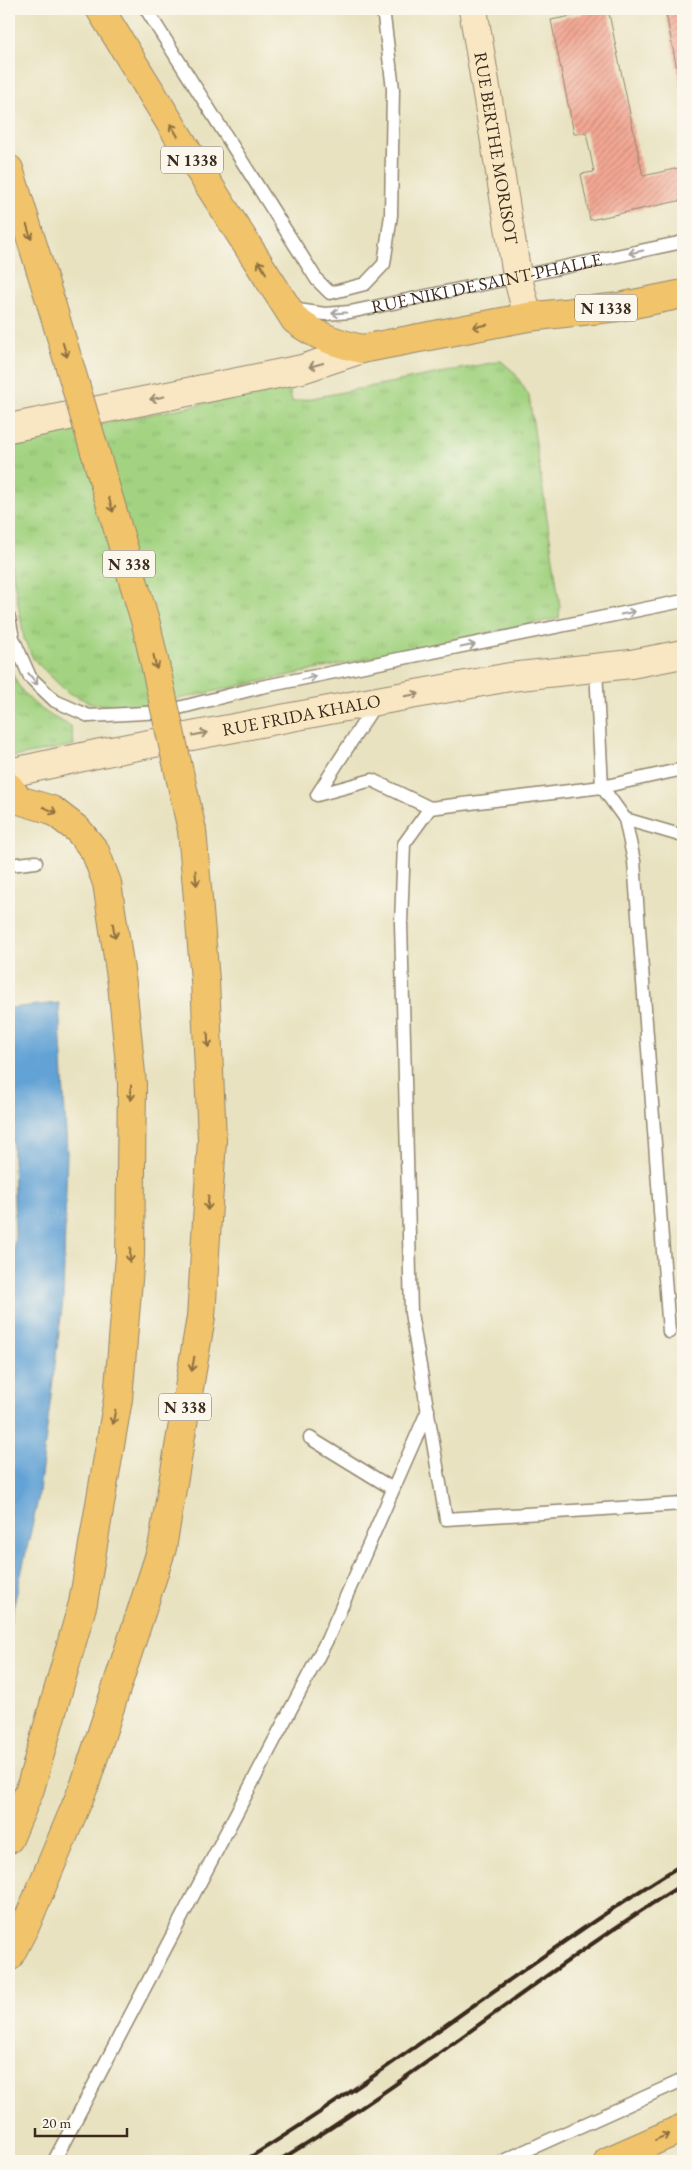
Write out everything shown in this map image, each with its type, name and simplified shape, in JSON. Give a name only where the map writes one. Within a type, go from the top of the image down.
[{"type":"highway","name":"N 1338","points":[[100,9],[196,166],[295,320],[312,333],[335,343],[362,349],[528,317],[619,307],[683,294]]},
{"type":"highway","name":"N 338","points":[[9,169],[51,303],[146,624],[192,830],[205,980],[212,1140],[201,1317],[162,1548],[85,1784],[27,1922],[9,1957]]},
{"type":"highway","points":[[9,787],[19,800],[52,810],[78,830],[95,851],[107,883],[122,984],[132,1084],[130,1256],[118,1399],[82,1603],[30,1790],[9,1839]]},
{"type":"highway","points":[[608,2161],[683,2128]]},
{"type":"main road","name":"RUE BERTHE MORISOT","points":[[473,9],[517,275],[528,317]]},
{"type":"main road","points":[[9,428],[302,369],[362,349]]},
{"type":"main road","name":"RUE FRIDA KHALO","points":[[9,773],[101,753],[510,677],[596,669],[683,654]]},
{"type":"lane","points":[[146,9],[317,280],[330,293],[365,284],[384,264],[391,215],[393,89],[383,9]]},
{"type":"lane","name":"RUE NIKI DE SAINT-PHALLE","points":[[288,309],[325,314],[350,312],[517,275],[683,242]]},
{"type":"lane","name":"RUE FRIDA KHALO","points":[[9,618],[13,638],[30,677],[55,701],[89,716],[163,712],[261,688],[683,602]]},
{"type":"lane","points":[[596,669],[602,787],[625,819],[634,861],[669,1332]]},
{"type":"lane","points":[[378,701],[316,795],[372,780],[430,808],[602,787],[683,769]]},
{"type":"lane","points":[[430,808],[404,844],[401,922],[411,1313],[446,1519],[683,1504]]},
{"type":"lane","points":[[625,819],[683,836]]},
{"type":"lane","points":[[9,866],[36,862]]},
{"type":"lane","points":[[54,2161],[327,1640],[428,1410]]},
{"type":"lane","points":[[310,1438],[393,1489]]},
{"type":"lane","points":[[503,2161],[683,2080]]},
{"type":"green space","points":[[501,361],[514,372],[529,396],[560,606],[559,618],[131,709],[90,703],[66,691],[34,660],[24,639],[9,551],[9,442],[289,387],[292,402]]},
{"type":"green space","points":[[9,663],[24,693],[40,708],[71,726],[74,745],[9,758]]},
{"type":"water","points":[[59,1003],[67,1152],[63,1300],[38,1500],[9,1627],[9,1315],[15,1233],[9,1008]]},
{"type":"building","points":[[608,9],[643,176],[683,167],[683,200],[590,220],[581,174],[594,172],[586,132],[574,134],[551,20]]},
{"type":"building","points":[[665,9],[683,9],[683,89],[681,89]]},
{"type":"railway","points":[[244,2161],[355,2089],[572,1936],[683,1864]]},
{"type":"railway","points":[[278,2161],[330,2129],[631,1917],[683,1884]]}]
